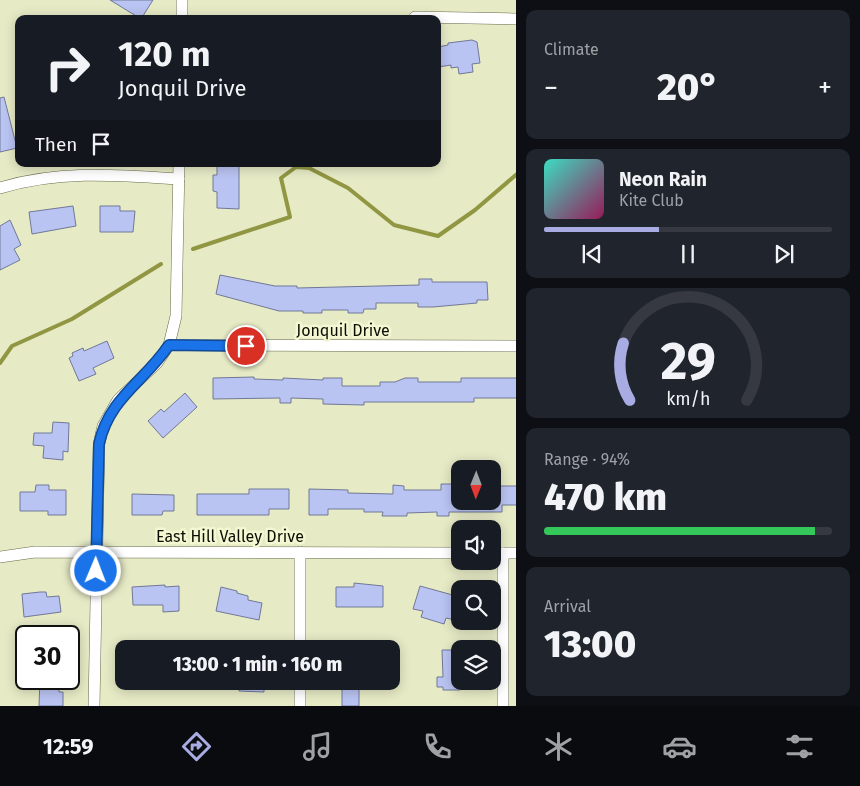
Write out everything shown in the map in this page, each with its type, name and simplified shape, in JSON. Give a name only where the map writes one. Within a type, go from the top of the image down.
[{"type":"street","points":[[182,0],[182,15]]},
{"type":"street","points":[[441,17],[516,18]]},
{"type":"street","points":[[94,706],[99,444],[103,426],[118,400],[157,363],[169,345],[176,316],[179,167]]},
{"type":"street","points":[[0,188],[27,180],[65,174],[179,179]]},
{"type":"street","name":"Jonquil Drive","points":[[169,345],[516,346]]},
{"type":"street","name":"East Hill Valley Drive","points":[[0,557],[35,552],[451,553]]},
{"type":"street","points":[[300,552],[300,640]]},
{"type":"street","points":[[501,553],[516,553]]},
{"type":"street","points":[[499,570],[503,706]]},
{"type":"street","points":[[300,690],[300,706]]},
{"type":"building","points":[[110,0],[153,0],[144,15],[134,15]]},
{"type":"building","points":[[472,40],[477,42],[480,63],[472,64],[473,72],[459,74],[458,67],[451,68],[451,65],[441,67],[441,46],[448,45],[448,43]]},
{"type":"building","points":[[4,97],[15,140],[15,148],[0,152],[0,98]]},
{"type":"building","points":[[217,167],[239,167],[239,209],[217,208],[217,192],[213,191],[213,175],[217,175]]},
{"type":"building","points":[[73,206],[76,226],[32,234],[29,212]]},
{"type":"building","points":[[100,206],[120,206],[120,211],[135,211],[133,232],[100,232]]},
{"type":"building","points":[[10,220],[21,245],[14,249],[20,260],[0,270],[0,226]]},
{"type":"building","points":[[220,275],[275,286],[297,286],[297,288],[419,285],[419,279],[432,279],[432,282],[487,282],[488,300],[477,300],[477,303],[433,307],[418,307],[418,303],[376,303],[376,309],[364,309],[363,313],[348,313],[348,310],[322,310],[322,313],[279,311],[216,294]]},
{"type":"building","points":[[107,341],[114,358],[93,368],[96,374],[79,381],[69,358],[73,356],[72,353],[83,348],[84,351]]},
{"type":"building","points":[[254,377],[254,379],[323,380],[323,378],[342,378],[342,386],[380,386],[380,382],[395,382],[405,378],[418,378],[418,382],[461,382],[461,378],[516,378],[516,398],[474,398],[474,402],[364,402],[364,405],[323,404],[323,399],[291,398],[291,403],[280,403],[280,398],[213,399],[213,378]]},
{"type":"building","points":[[185,393],[197,407],[163,438],[148,421],[161,409],[164,412]]},
{"type":"building","points":[[53,422],[69,423],[68,452],[63,451],[63,460],[43,458],[44,446],[33,445],[34,433],[52,433]]},
{"type":"building","points":[[441,484],[451,484],[451,510],[501,510],[501,486],[516,486],[516,505],[502,505],[502,512],[449,512],[449,516],[437,516],[437,512],[407,513],[407,516],[382,516],[383,512],[364,512],[364,509],[328,509],[328,515],[309,515],[309,489],[348,490],[348,493],[393,494],[393,485],[404,486],[404,490],[441,490]]},
{"type":"building","points":[[36,485],[49,485],[49,490],[66,490],[66,515],[48,515],[48,511],[20,511],[20,492],[35,492]]},
{"type":"building","points":[[249,489],[289,489],[289,509],[269,509],[269,515],[197,515],[197,494],[249,494]]},
{"type":"building","points":[[132,494],[174,495],[174,511],[163,511],[162,515],[132,515]]},
{"type":"building","points":[[354,583],[383,586],[383,607],[336,607],[336,587],[354,587]]},
{"type":"building","points":[[165,585],[165,587],[179,586],[179,611],[163,612],[163,605],[133,605],[132,587]]},
{"type":"building","points":[[420,586],[451,595],[451,619],[446,618],[444,624],[421,617],[423,611],[413,609]]},
{"type":"building","points":[[221,587],[248,596],[248,600],[262,603],[259,620],[216,611]]},
{"type":"building","points":[[46,592],[47,597],[59,596],[61,612],[24,617],[22,594]]},
{"type":"building","points":[[442,650],[451,650],[451,690],[443,690],[443,687],[437,687],[437,677],[443,677]]},
{"type":"building","points":[[40,690],[59,690],[59,692],[63,692],[63,706],[39,706]]},
{"type":"building","points":[[264,690],[264,692],[239,691]]},
{"type":"building","points":[[342,690],[359,690],[359,706],[342,706]]},
{"type":"waterway","points":[[193,249],[290,217],[281,178],[296,167]]},
{"type":"waterway","points":[[296,167],[309,168],[348,188],[394,225],[438,236],[475,210],[516,175]]},
{"type":"waterway","points":[[0,363],[12,346],[72,319],[161,264]]},
{"type":"route","points":[[96,571],[99,444],[103,426],[118,400],[157,363],[169,345],[246,346]]}]
